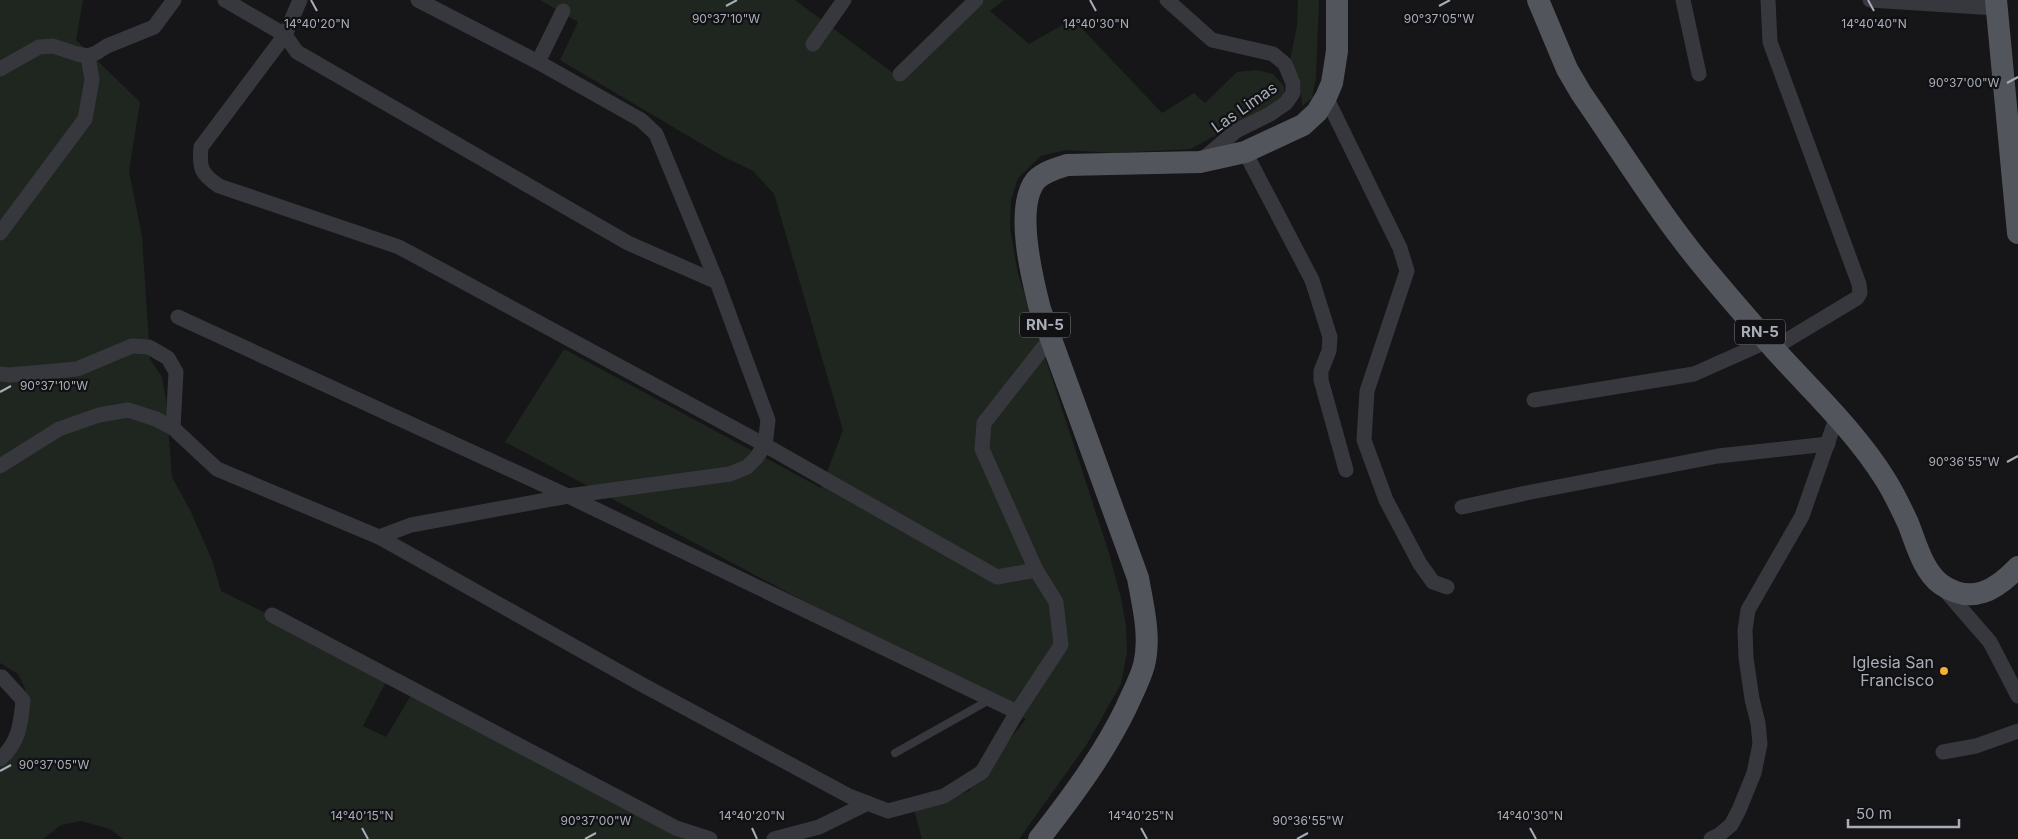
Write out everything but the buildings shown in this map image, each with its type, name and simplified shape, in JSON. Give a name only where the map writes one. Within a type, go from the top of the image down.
[{"type":"main road","name":"RN-5","points":[[1039,839],[1078,788],[1116,729],[1136,687],[1144,664],[1146,636],[1145,616],[1138,578],[1050,339],[1033,283],[1027,248],[1027,196],[1035,182],[1050,171],[1067,165],[1200,162],[1245,152],[1303,125],[1317,112],[1332,83],[1337,51],[1337,0]]},
{"type":"main road","name":"RN-5","points":[[1538,0],[1567,69],[1581,93],[1687,247],[1771,345],[1837,416],[1885,480],[1906,520],[1926,567],[1940,584]]},
{"type":"main road","points":[[1996,4],[2018,233]]},
{"type":"main road","points":[[1940,584],[1950,590],[1967,594],[1986,593],[2008,578],[2018,567]]},
{"type":"street","points":[[154,26],[159,0]]},
{"type":"street","points":[[0,69],[39,48],[53,46],[88,56],[154,26],[174,0]]},
{"type":"street","points":[[225,0],[285,35],[297,52],[628,243],[717,282]]},
{"type":"street","points":[[300,0],[285,35],[201,147],[201,170],[208,179],[219,186],[399,247],[765,445],[996,577],[1036,570]]},
{"type":"street","points":[[379,537],[411,525],[568,496],[730,474],[747,467],[756,458],[765,445],[768,420],[717,282],[656,134],[641,120],[538,62],[418,0]]},
{"type":"street","points":[[812,44],[844,0]]},
{"type":"street","points":[[900,74],[976,0]]},
{"type":"street","name":"Las Limas","points":[[1167,0],[1212,40],[1273,54],[1285,64],[1293,83],[1294,93],[1286,103],[1236,132],[1200,162]]},
{"type":"street","points":[[1683,0],[1700,74]]},
{"type":"street","points":[[1534,400],[1694,374],[1771,345],[1857,298],[1860,293],[1859,284],[1770,42],[1768,0]]},
{"type":"street","points":[[1870,0],[1996,4]]},
{"type":"street","points":[[538,62],[563,11]]},
{"type":"street","points":[[0,233],[85,119],[92,80],[88,56]]},
{"type":"street","points":[[1326,97],[1400,248],[1407,271],[1367,391],[1364,440],[1386,500],[1420,564],[1432,582],[1446,588]]},
{"type":"street","points":[[1245,152],[1312,280],[1320,304],[1330,337],[1329,351],[1321,371],[1320,380],[1346,470]]},
{"type":"street","points":[[178,317],[568,496],[1017,712]]},
{"type":"street","points":[[0,466],[58,429],[99,415],[128,410],[156,419],[173,428],[217,470],[379,537],[848,796],[888,811],[944,796],[982,772],[1017,712],[1061,645],[1056,602],[1036,570],[982,449],[984,423],[1050,339]]},
{"type":"street","points":[[0,374],[10,375],[77,369],[132,346],[149,347],[168,358],[176,372],[173,428]]},
{"type":"street","points":[[1711,839],[1719,835],[1730,825],[1739,810],[1754,772],[1760,744],[1746,658],[1745,630],[1748,610],[1802,516],[1837,416]]},
{"type":"street","points":[[1462,507],[1718,456],[1828,444]]},
{"type":"street","points":[[1940,584],[1990,642],[2018,696]]},
{"type":"street","points":[[272,615],[676,828],[710,839]]},
{"type":"street","points":[[0,677],[23,700],[20,730],[6,754],[0,759]]},
{"type":"street","points":[[1943,752],[1976,746],[2018,731]]},
{"type":"street","points":[[774,839],[819,827],[868,803]]},
{"type":"lane","points":[[895,753],[991,698]]},
{"type":"shaded area","points":[[0,0],[83,0],[76,40],[140,102],[129,171],[142,236],[150,359],[162,377],[166,400],[172,477],[191,512],[212,560],[221,591],[390,674],[363,726],[386,737],[416,687],[699,839],[123,839],[110,829],[81,821],[61,825],[43,839],[0,839],[0,756],[27,712],[25,688],[18,674],[0,663]]},
{"type":"shaded area","points":[[540,0],[795,0],[897,76],[981,0],[1004,0],[990,11],[1029,44],[1073,19],[1162,113],[1194,93],[1205,103],[1237,72],[1256,70],[1273,74],[1284,86],[1284,98],[1191,149],[1112,153],[1066,150],[1041,156],[1018,178],[1011,200],[1010,229],[1018,274],[1109,553],[1121,598],[1126,626],[1127,652],[1121,684],[1087,744],[1019,839],[922,839],[914,810],[969,791],[1026,719],[505,442],[564,349],[821,488],[843,430],[774,194],[753,171],[722,156],[560,60],[578,22]]},
{"type":"shaded area","points":[[1298,0],[1319,0],[1316,77],[1312,98],[1302,106],[1300,78],[1289,65],[1297,26]]},
{"type":"place","name":"Iglesia San Francisco","points":[[1944,671]]}]
